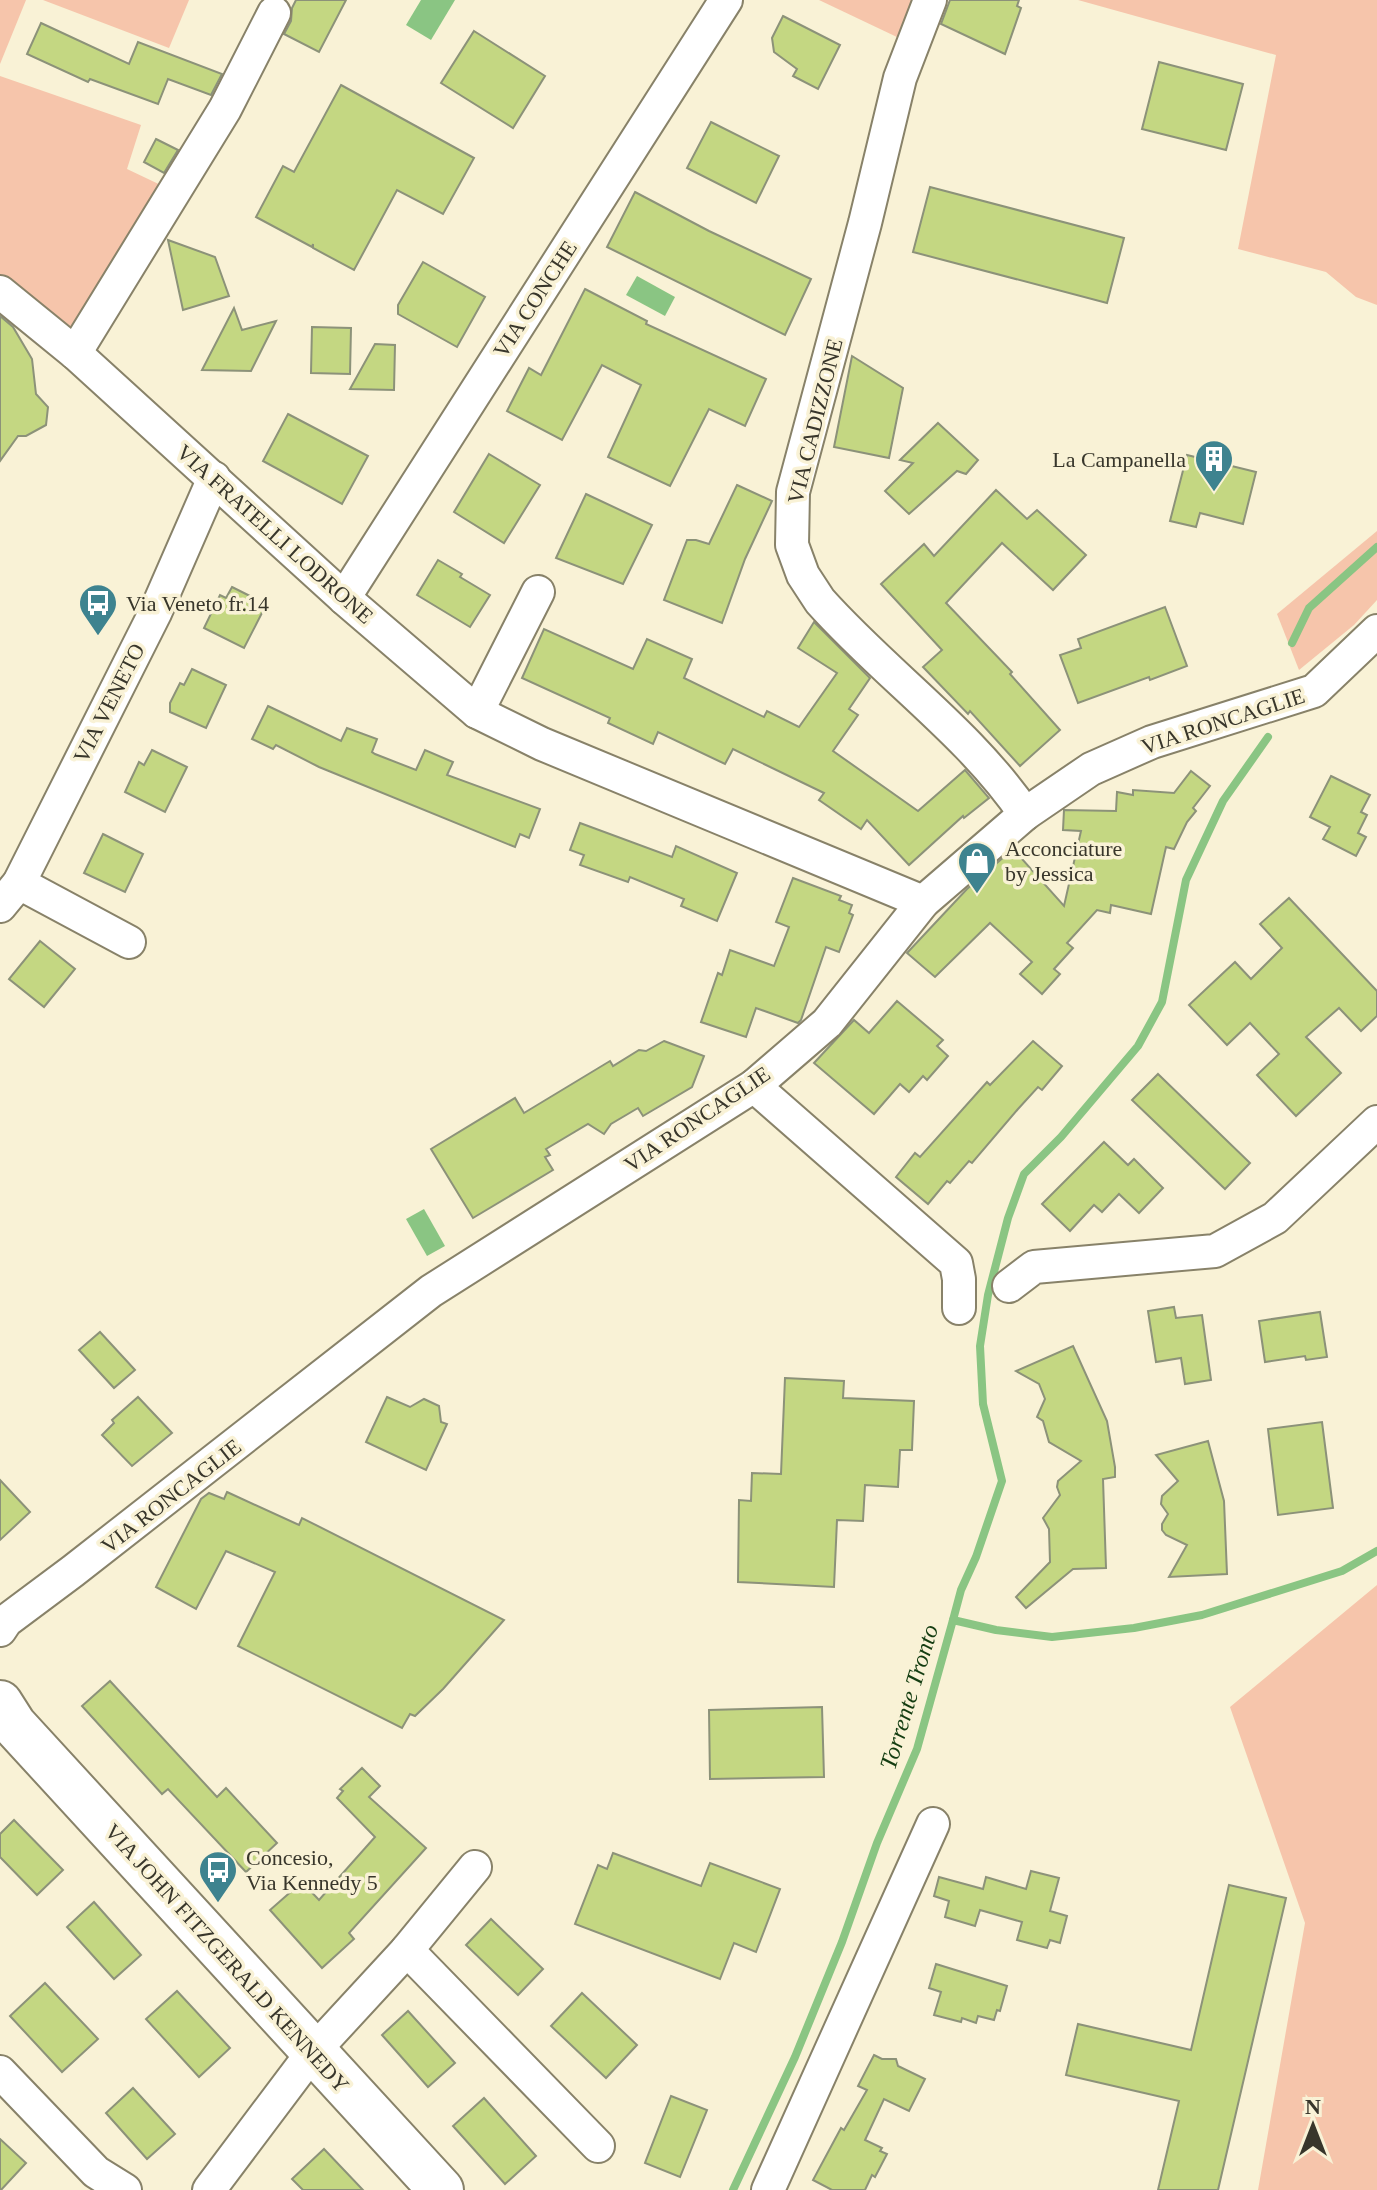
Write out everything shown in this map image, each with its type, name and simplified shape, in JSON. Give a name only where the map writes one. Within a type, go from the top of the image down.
[{"type":"street","name":"VIA CONCHE","points":[[344,598],[726,0]]},
{"type":"street","name":"VIA CADIZZONE","points":[[930,0],[900,78],[793,492],[792,545],[803,575],[820,601],[972,751],[1011,793],[1025,814]]},
{"type":"street","points":[[75,353],[225,109],[274,13]]},
{"type":"street","name":"VIA FRATELLI LODRONE","points":[[0,292],[75,353],[344,598],[477,712],[542,744],[923,902]]},
{"type":"street","name":"VIA VENETO","points":[[129,942],[10,894],[155,613],[214,478]]},
{"type":"street","points":[[477,712],[538,592]]},
{"type":"street","name":"VIA RONCAGLIE","points":[[2,1624],[86,1562],[431,1291],[754,1086],[827,1023],[923,902],[1025,814],[1091,769],[1152,742],[1314,691],[1377,631]]},
{"type":"street","points":[[754,1086],[956,1263],[962,1289]]},
{"type":"street","points":[[1009,1286],[1034,1267],[1215,1251],[1275,1218],[1377,1122]]},
{"type":"street","name":"VIA JOHN FITZGERALD KENNEDY","points":[[5,1715],[441,2190]]},
{"type":"street","points":[[768,2190],[933,1824]]},
{"type":"street","points":[[209,2190],[312,2053],[407,1950],[475,1867]]},
{"type":"street","points":[[407,1950],[598,2146]]},
{"type":"street","points":[[0,2072],[96,2172],[125,2190]]},
{"type":"shaded area","points":[[0,0],[26,0],[0,64]]},
{"type":"shaded area","points":[[43,0],[189,0],[169,48]]},
{"type":"shaded area","points":[[421,0],[455,0],[431,40],[406,25]]},
{"type":"shaded area","points":[[819,0],[923,0],[899,38]]},
{"type":"shaded area","points":[[1078,0],[1377,0],[1377,305],[1356,297],[1326,272],[1238,249],[1276,55]]},
{"type":"shaded area","points":[[0,76],[141,125],[127,169],[167,188],[79,332],[0,278]]},
{"type":"shaded area","points":[[637,276],[675,297],[665,316],[626,295]]},
{"type":"shaded area","points":[[1377,531],[1377,600],[1354,625],[1299,670],[1277,614]]},
{"type":"shaded area","points":[[424,1209],[445,1246],[427,1256],[406,1219]]},
{"type":"shaded area","points":[[1377,1585],[1377,2190],[1258,2190],[1305,1923],[1230,1707]]},
{"type":"building","points":[[296,0],[346,0],[319,52],[284,34]]},
{"type":"building","points":[[950,0],[1019,0],[1017,6],[1021,8],[1005,54],[941,24]]},
{"type":"building","points":[[783,16],[840,45],[818,89],[793,76],[797,69],[774,52],[772,38]]},
{"type":"building","points":[[41,23],[129,64],[138,42],[222,74],[211,95],[168,79],[158,104],[90,79],[88,82],[27,54]]},
{"type":"building","points":[[474,31],[545,76],[513,128],[441,83]]},
{"type":"building","points":[[1159,62],[1243,84],[1226,150],[1142,129]]},
{"type":"building","points":[[341,85],[474,158],[443,214],[397,190],[354,270],[313,248],[313,244],[312,247],[256,217],[283,166],[294,172]]},
{"type":"building","points":[[711,122],[779,156],[756,203],[687,168]]},
{"type":"building","points":[[156,139],[178,150],[164,173],[144,162]]},
{"type":"building","points":[[930,187],[1124,238],[1107,303],[913,252]]},
{"type":"building","points":[[635,192],[811,279],[785,335],[607,247]]},
{"type":"building","points":[[168,240],[215,257],[229,296],[183,310]]},
{"type":"building","points":[[423,262],[485,297],[457,347],[398,314],[398,305]]},
{"type":"building","points":[[585,289],[647,321],[646,324],[766,379],[745,426],[709,409],[670,486],[608,457],[641,385],[602,365],[562,440],[507,411],[529,368],[541,375]]},
{"type":"building","points":[[234,308],[242,330],[276,321],[251,371],[202,370]]},
{"type":"building","points":[[0,316],[13,327],[32,359],[36,394],[48,407],[46,425],[26,436],[18,436],[0,461]]},
{"type":"building","points":[[312,327],[351,328],[350,374],[311,373]]},
{"type":"building","points":[[375,344],[395,345],[394,390],[350,389]]},
{"type":"building","points":[[852,356],[903,388],[889,458],[834,447]]},
{"type":"building","points":[[288,414],[368,456],[342,504],[263,461]]},
{"type":"building","points":[[938,423],[978,460],[966,474],[957,471],[909,514],[885,491],[913,463],[900,460]]},
{"type":"building","points":[[489,454],[540,485],[504,543],[454,512]]},
{"type":"building","name":"La Campanella","points":[[1187,455],[1256,472],[1243,524],[1200,513],[1196,527],[1170,521]]},
{"type":"building","points":[[737,485],[772,501],[745,559],[722,623],[664,600],[687,540],[709,544]]},
{"type":"building","points":[[996,490],[1027,519],[1037,510],[1086,555],[1053,590],[1002,543],[946,603],[1012,672],[1010,674],[1060,730],[1020,766],[970,711],[968,714],[923,667],[942,650],[881,584],[924,544],[934,556]]},
{"type":"building","points":[[586,494],[652,525],[623,584],[556,558]]},
{"type":"building","points":[[438,560],[490,595],[470,627],[417,595]]},
{"type":"building","points":[[232,587],[254,598],[251,603],[264,609],[244,648],[204,628],[220,595],[226,598]]},
{"type":"building","points":[[1165,607],[1187,666],[1078,703],[1060,655],[1081,648],[1078,639]]},
{"type":"building","points":[[814,622],[870,678],[849,709],[858,715],[833,751],[918,811],[965,770],[989,798],[963,816],[909,865],[867,820],[861,829],[819,800],[824,793],[733,749],[725,764],[658,732],[653,744],[608,723],[610,718],[522,678],[544,629],[633,669],[647,639],[692,659],[684,678],[764,717],[767,711],[799,727],[837,673],[798,648]]},
{"type":"building","points":[[192,669],[226,685],[206,728],[170,712],[170,703],[180,683],[184,685]]},
{"type":"building","points":[[268,706],[341,741],[347,728],[377,739],[372,752],[416,770],[425,750],[453,762],[447,775],[540,809],[529,838],[520,834],[515,847],[319,767],[276,745],[273,749],[252,739]]},
{"type":"building","points":[[152,750],[187,767],[165,812],[125,792],[139,762],[144,765]]},
{"type":"building","points":[[1191,771],[1210,786],[1193,808],[1196,811],[1174,849],[1166,847],[1151,914],[1111,905],[1110,913],[1097,910],[1067,943],[1073,948],[1054,969],[1060,974],[1042,994],[1020,974],[1032,962],[990,923],[935,977],[907,953],[967,889],[1013,849],[1064,906],[1081,831],[1063,830],[1064,810],[1116,811],[1117,792],[1133,795],[1133,790],[1174,793]]},
{"type":"building","points":[[1331,776],[1370,795],[1361,812],[1367,815],[1358,833],[1366,837],[1356,856],[1323,839],[1330,827],[1310,817]]},
{"type":"building","points":[[580,823],[672,857],[676,846],[737,873],[717,921],[681,906],[684,899],[630,877],[628,882],[580,865],[584,855],[570,850]]},
{"type":"building","points":[[103,834],[143,854],[125,892],[84,873]]},
{"type":"building","points":[[793,878],[841,896],[839,900],[852,905],[849,913],[853,915],[839,952],[826,947],[801,1020],[798,1023],[756,1008],[746,1037],[701,1022],[718,973],[722,975],[730,950],[774,966],[789,927],[776,922]]},
{"type":"building","points":[[1289,898],[1377,991],[1377,1016],[1361,1031],[1339,1008],[1306,1037],[1341,1073],[1296,1116],[1257,1075],[1279,1054],[1250,1023],[1227,1045],[1189,1005],[1235,962],[1251,979],[1282,948],[1260,924]]},
{"type":"building","points":[[40,941],[75,969],[44,1007],[9,979]]},
{"type":"building","points":[[897,1001],[943,1040],[937,1046],[948,1056],[927,1080],[923,1076],[909,1092],[900,1084],[874,1114],[814,1063],[854,1020],[869,1033]]},
{"type":"building","points":[[664,1041],[704,1056],[692,1087],[643,1116],[638,1108],[611,1124],[604,1134],[588,1124],[546,1149],[550,1155],[545,1157],[553,1170],[473,1218],[431,1149],[515,1098],[524,1113],[610,1061],[613,1066],[639,1050],[646,1051]]},
{"type":"building","points":[[1033,1041],[1062,1066],[1042,1090],[1038,1087],[972,1163],[969,1161],[950,1183],[947,1181],[928,1204],[896,1177],[915,1153],[920,1157],[987,1082],[990,1085]]},
{"type":"building","points":[[1158,1074],[1250,1163],[1225,1189],[1132,1100]]},
{"type":"building","points":[[1104,1142],[1128,1165],[1134,1159],[1163,1188],[1139,1213],[1119,1194],[1102,1212],[1094,1205],[1070,1231],[1042,1204]]},
{"type":"building","points":[[1174,1307],[1176,1318],[1202,1315],[1211,1380],[1185,1384],[1181,1358],[1156,1362],[1148,1311]]},
{"type":"building","points":[[1320,1312],[1327,1357],[1306,1360],[1305,1356],[1265,1362],[1259,1321]]},
{"type":"building","points":[[100,1332],[135,1370],[114,1388],[79,1350]]},
{"type":"building","points":[[1073,1346],[1107,1421],[1115,1467],[1115,1477],[1103,1479],[1106,1568],[1073,1569],[1026,1608],[1016,1597],[1050,1562],[1049,1529],[1043,1518],[1060,1495],[1058,1481],[1081,1461],[1049,1442],[1043,1421],[1037,1417],[1045,1399],[1039,1384],[1016,1371]]},
{"type":"building","points":[[785,1378],[844,1381],[843,1398],[914,1401],[912,1450],[900,1450],[898,1487],[865,1485],[863,1521],[837,1520],[834,1587],[738,1582],[739,1500],[751,1501],[752,1473],[781,1474]]},
{"type":"building","points":[[138,1397],[172,1433],[132,1466],[102,1435],[114,1423],[112,1420]]},
{"type":"building","points":[[387,1397],[410,1407],[424,1399],[439,1406],[441,1422],[447,1424],[426,1470],[366,1442]]},
{"type":"building","points":[[1322,1422],[1333,1508],[1278,1515],[1268,1429]]},
{"type":"building","points":[[1208,1441],[1224,1501],[1227,1574],[1169,1577],[1187,1545],[1162,1530],[1168,1514],[1161,1504],[1162,1496],[1178,1481],[1156,1455]]},
{"type":"building","points":[[0,1480],[30,1512],[0,1540]]},
{"type":"building","points":[[227,1492],[299,1525],[302,1518],[504,1620],[443,1689],[415,1716],[410,1714],[402,1728],[238,1646],[275,1572],[226,1551],[196,1609],[156,1587],[201,1499],[209,1493],[224,1499]]},
{"type":"building","points":[[110,1681],[217,1797],[226,1788],[277,1843],[246,1872],[168,1789],[162,1794],[82,1706]]},
{"type":"building","points":[[822,1707],[824,1777],[710,1779],[709,1710]]},
{"type":"building","points":[[362,1768],[380,1786],[369,1797],[426,1848],[349,1933],[354,1939],[322,1968],[270,1910],[302,1882],[319,1900],[375,1837],[337,1798],[343,1791],[340,1789]]},
{"type":"building","points":[[14,1820],[63,1870],[37,1895],[0,1857],[0,1834]]},
{"type":"building","points":[[613,1853],[701,1886],[710,1863],[780,1889],[756,1952],[734,1943],[720,1979],[575,1924],[598,1865],[607,1869]]},
{"type":"building","points":[[1031,1871],[1059,1878],[1050,1911],[1067,1916],[1060,1943],[1050,1940],[1047,1948],[1017,1940],[1022,1922],[980,1910],[975,1926],[945,1917],[949,1901],[934,1896],[939,1877],[983,1889],[986,1877],[1026,1889]]},
{"type":"building","points":[[1229,1885],[1286,1898],[1218,2190],[1158,2190],[1179,2101],[1066,2075],[1078,2024],[1191,2050]]},
{"type":"building","points":[[94,1902],[141,1955],[114,1979],[67,1927]]},
{"type":"building","points":[[491,1919],[543,1969],[518,1995],[466,1945]]},
{"type":"building","points":[[936,1964],[1007,1986],[994,2020],[978,2016],[976,2023],[962,2018],[961,2022],[934,2015],[941,1992],[929,1988]]},
{"type":"building","points":[[45,1983],[98,2039],[62,2072],[10,2016]]},
{"type":"building","points":[[177,1991],[230,2048],[199,2077],[146,2019]]},
{"type":"building","points":[[582,1993],[637,2045],[606,2078],[551,2026]]},
{"type":"building","points":[[408,2011],[455,2063],[428,2087],[382,2035]]},
{"type":"building","points":[[874,2055],[882,2059],[896,2059],[898,2066],[925,2079],[909,2111],[884,2099],[865,2140],[887,2154],[865,2190],[832,2190],[813,2180],[841,2128],[844,2130],[867,2090],[858,2086]]},
{"type":"building","points":[[133,2088],[175,2134],[147,2159],[106,2113]]},
{"type":"building","points":[[671,2096],[707,2110],[680,2177],[645,2163]]},
{"type":"building","points":[[484,2098],[536,2156],[505,2184],[453,2126]]},
{"type":"building","points":[[0,2139],[26,2163],[1,2190],[0,2190]]},
{"type":"building","points":[[324,2149],[363,2190],[303,2190],[292,2179]]},
{"type":"waterway","points":[[1292,643],[1309,608],[1377,547]]},
{"type":"waterway","points":[[953,1620],[961,1590],[976,1557],[1002,1481],[983,1404],[980,1346],[988,1295],[1008,1218],[1024,1174],[1061,1137],[1138,1046],[1162,1002],[1186,880],[1223,801],[1268,737]]},
{"type":"waterway","name":"Torrente Tronto","points":[[733,2190],[795,2057],[842,1942],[877,1843],[917,1749],[953,1620],[996,1630],[1052,1637],[1134,1628],[1202,1615],[1342,1571],[1377,1551]]},
{"type":"place","name":"La Campanella","points":[[1214,493]]},
{"type":"place","name":"Via Veneto fr.14","points":[[98,637]]},
{"type":"place","name":"Acconciature by Jessica","points":[[977,895]]},
{"type":"place","name":"Concesio, Via Kennedy 5","points":[[218,1904]]}]
